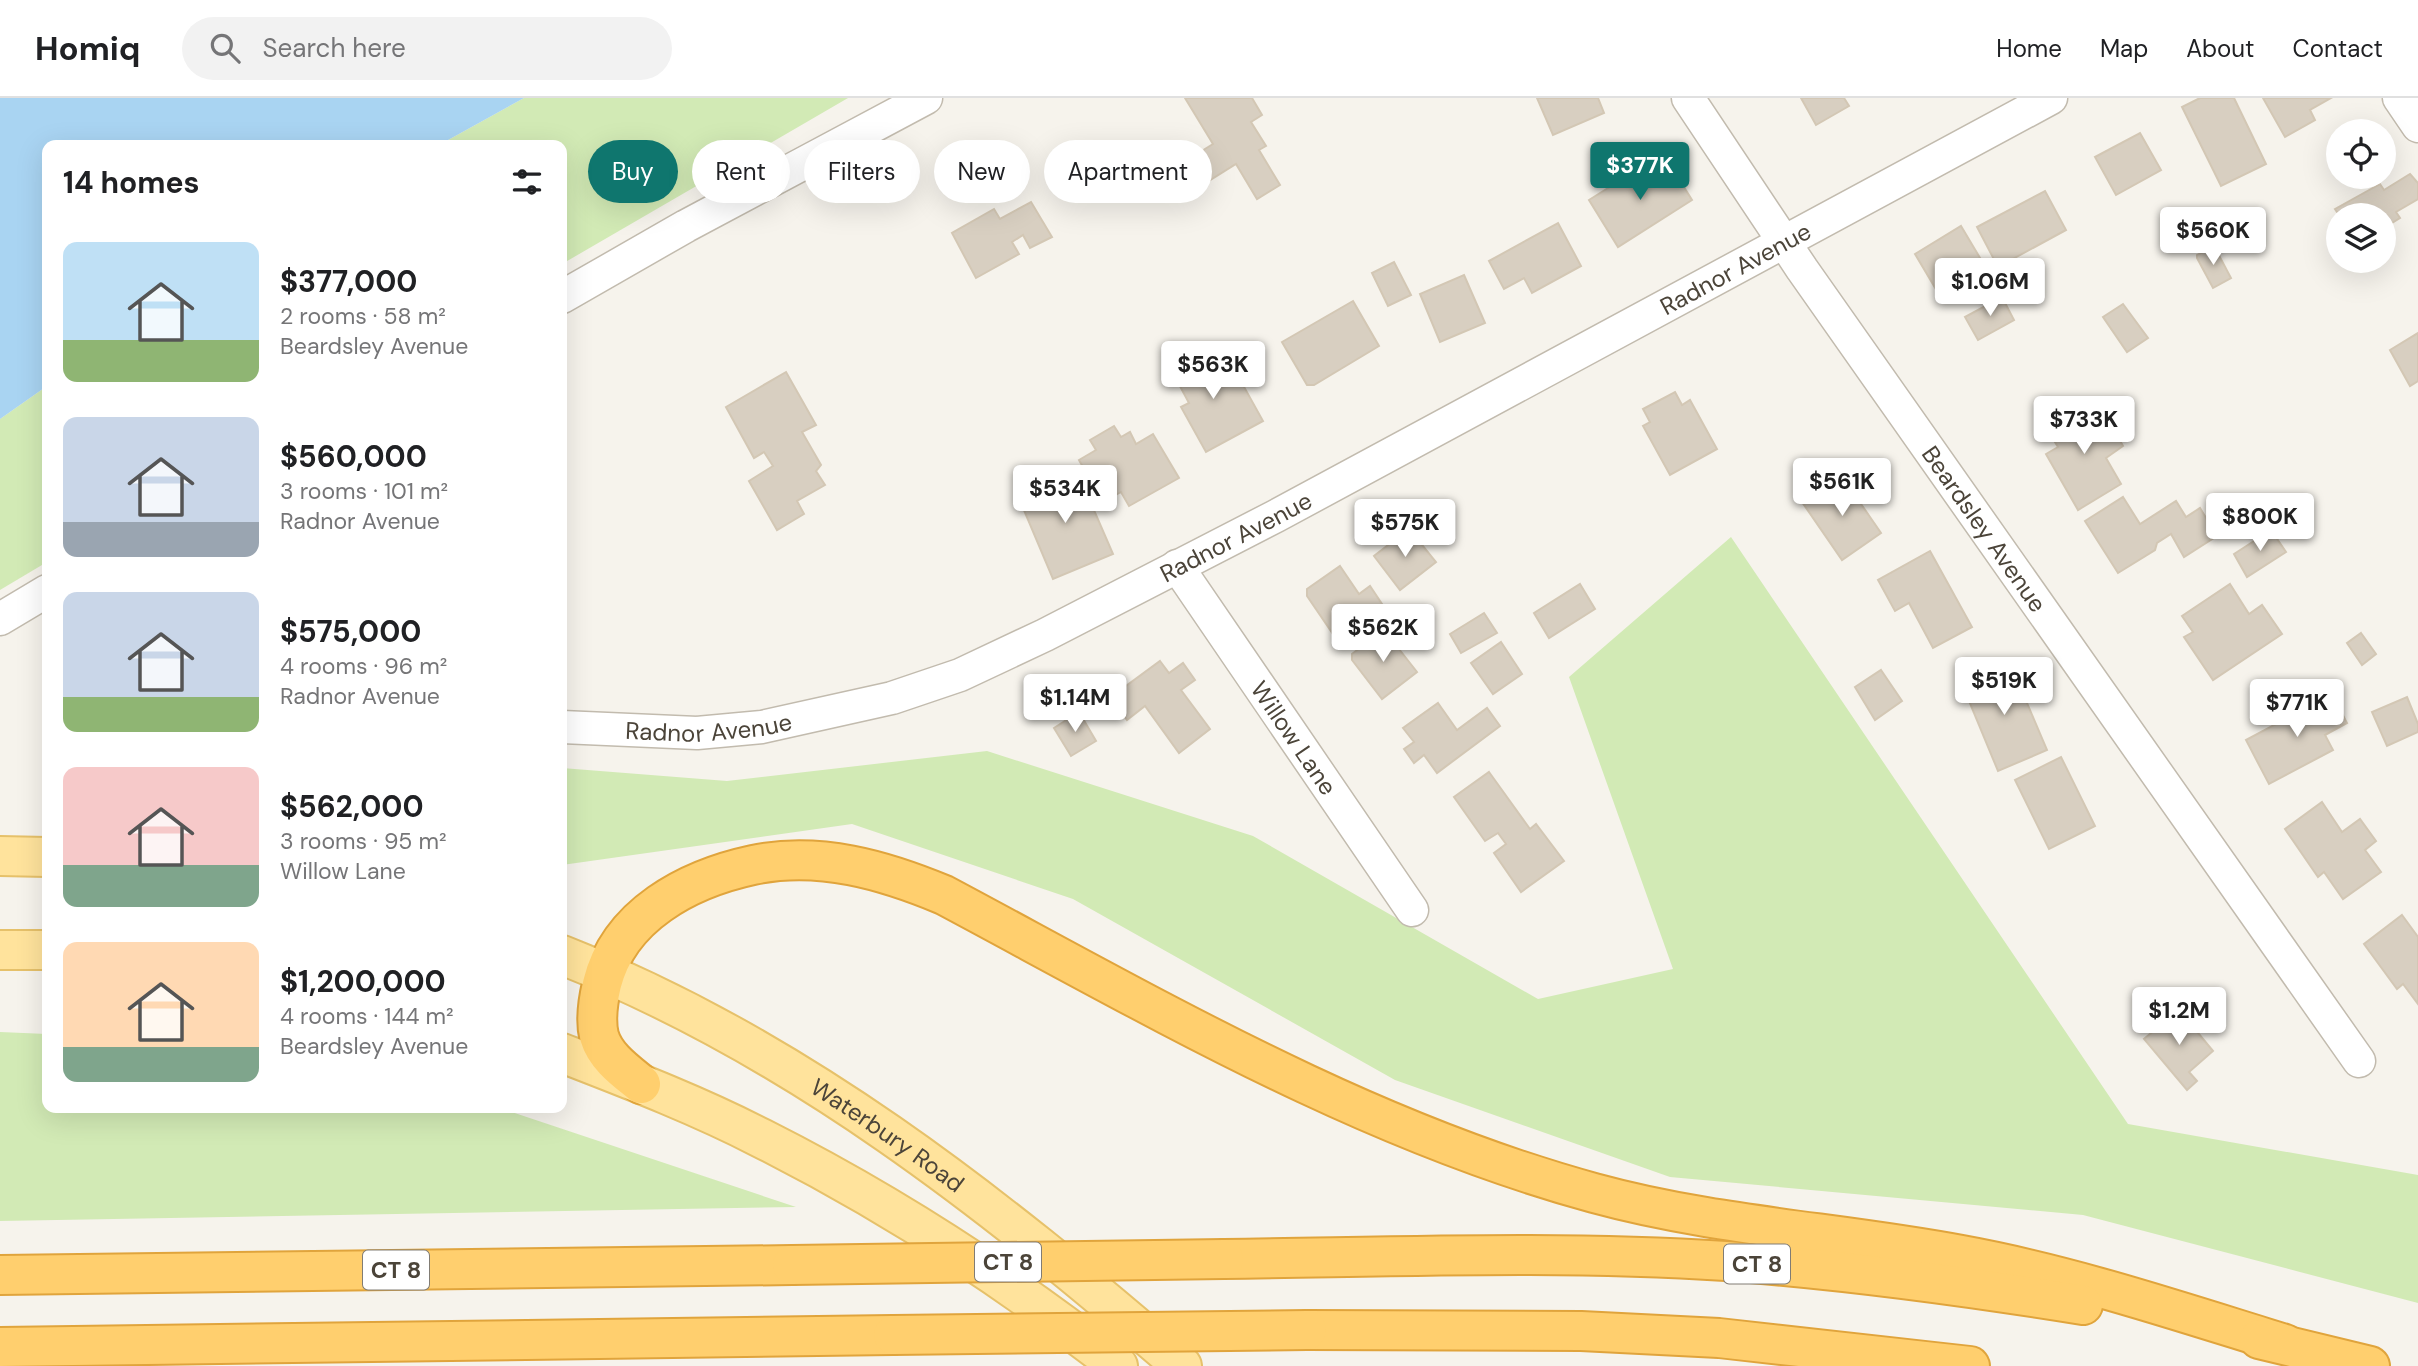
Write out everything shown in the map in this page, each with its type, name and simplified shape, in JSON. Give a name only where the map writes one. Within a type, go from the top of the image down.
[{"type":"highway","points":[[640,1084],[615,1062],[599,1038],[597,1004],[605,972],[620,940],[643,916],[671,896],[708,878],[754,865],[803,860],[852,864],[901,877],[944,895],[1277,1070],[1401,1127],[1500,1163],[1593,1193],[1656,1208],[1777,1229],[1958,1254],[2042,1271],[2285,1344]]},
{"type":"highway","name":"CT 8","points":[[0,1275],[1581,1256],[1725,1261],[2005,1292],[2150,1316],[2285,1344],[2370,1366]]},
{"type":"highway","points":[[0,1347],[1307,1330],[1581,1331],[1719,1338],[1970,1366]]},
{"type":"highway","points":[[0,1358],[117,1366]]},
{"type":"main road","points":[[0,950],[42,950]]},
{"type":"main road","name":"Waterbury Road","points":[[567,957],[605,972],[733,1035],[850,1106],[988,1207],[1182,1366]]},
{"type":"main road","points":[[567,1055],[761,1138],[879,1202],[1033,1302],[1118,1366]]},
{"type":"street","points":[[567,294],[698,220],[926,98]]},
{"type":"street","name":"Beardsley Avenue","points":[[1688,98],[1784,242],[2358,1061]]},
{"type":"street","name":"Radnor Avenue","points":[[567,727],[697,733],[762,727],[879,701],[960,674],[995,659],[1276,516],[2051,98]]},
{"type":"street","points":[[2399,98],[2418,126]]},
{"type":"street","name":"Willow Lane","points":[[1177,566],[1412,910]]},
{"type":"street","points":[[2,618],[42,594]]},
{"type":"green space","points":[[524,98],[848,98],[776,140],[692,140],[692,189],[678,197],[678,140],[588,140],[588,203],[667,203],[567,261],[567,140],[448,140]]},
{"type":"green space","points":[[42,390],[42,565],[0,590],[0,419]]},
{"type":"green space","points":[[1731,537],[2128,1124],[2418,1175],[2418,1303],[2083,1215],[1670,1177],[1395,1080],[1073,899],[852,824],[567,864],[567,768],[727,781],[987,751],[1253,836],[1538,999],[1673,969],[1569,677]]},
{"type":"green space","points":[[0,1032],[42,1034],[42,1113],[515,1113],[796,1207],[0,1221]]},
{"type":"water","points":[[0,98],[524,98],[448,140],[42,140],[42,390],[0,419]]},
{"type":"building","points":[[1185,98],[1252,98],[1262,115],[1251,122],[1266,146],[1259,150],[1280,185],[1257,199],[1236,164],[1212,179],[1213,144]]},
{"type":"building","points":[[1537,98],[1598,98],[1604,113],[1553,135]]},
{"type":"building","points":[[1801,98],[1844,98],[1849,106],[1816,125]]},
{"type":"building","points":[[2200,98],[2234,98],[2266,164],[2221,186],[2182,107]]},
{"type":"building","points":[[2263,98],[2331,98],[2310,110],[2315,120],[2285,137]]},
{"type":"building","points":[[2140,133],[2161,170],[2116,195],[2095,157]]},
{"type":"building","points":[[1667,160],[1692,200],[1618,247],[1589,200],[1643,166],[1647,172]]},
{"type":"building","points":[[2410,174],[2418,183],[2418,199],[2396,212],[2396,203],[2346,203],[2371,189],[2396,189],[2396,183]]},
{"type":"building","points":[[2045,191],[2066,230],[1998,267],[1977,227]]},
{"type":"building","points":[[1030,203],[1052,237],[1030,248],[1023,235],[1012,242],[1019,254],[976,278],[952,233],[994,209],[1000,219]]},
{"type":"building","points":[[1558,223],[1581,266],[1532,293],[1524,278],[1504,289],[1489,261]]},
{"type":"building","points":[[1961,226],[1986,268],[1940,296],[1915,254]]},
{"type":"building","points":[[2214,246],[2231,278],[2213,288],[2197,255]]},
{"type":"building","points":[[1394,262],[1411,295],[1388,306],[1372,273]]},
{"type":"building","points":[[1464,275],[1485,323],[1440,342],[1420,294]]},
{"type":"building","points":[[2002,297],[2014,320],[1978,340],[1965,317]]},
{"type":"building","points":[[1353,301],[1379,346],[1314,385],[1307,385],[1282,342]]},
{"type":"building","points":[[2123,304],[2148,338],[2127,352],[2103,317]]},
{"type":"building","points":[[2418,333],[2418,381],[2410,386],[2390,350]]},
{"type":"building","points":[[1198,345],[1220,386],[1238,376],[1263,421],[1206,452],[1181,407],[1189,403],[1167,362]]},
{"type":"building","points":[[786,372],[816,425],[802,432],[821,465],[816,471],[825,485],[797,501],[804,514],[777,530],[749,481],[773,466],[764,452],[754,458],[726,407]]},
{"type":"building","points":[[1675,392],[1682,405],[1690,400],[1717,449],[1670,475],[1643,426],[1650,422],[1643,409]]},
{"type":"building","points":[[2081,404],[2094,426],[2107,418],[2123,446],[2106,458],[2121,484],[2078,510],[2046,454],[2058,447],[2045,426]]},
{"type":"building","points":[[1114,426],[1121,437],[1130,432],[1136,444],[1153,434],[1179,478],[1129,506],[1121,492],[1103,502],[1079,460],[1096,450],[1090,440]]},
{"type":"building","points":[[1077,471],[1113,554],[1053,579],[1018,496]]},
{"type":"building","points":[[1841,475],[1881,533],[1842,560],[1802,502]]},
{"type":"building","points":[[2123,497],[2140,524],[2176,501],[2186,517],[2200,508],[2217,536],[2184,557],[2171,534],[2157,543],[2155,550],[2118,573],[2085,521]]},
{"type":"building","points":[[1409,529],[1436,562],[1400,590],[1374,556]]},
{"type":"building","points":[[2271,530],[2286,552],[2247,577],[2234,554]]},
{"type":"building","points":[[1930,551],[1972,627],[1933,648],[1909,603],[1895,611],[1878,580]]},
{"type":"building","points":[[1340,566],[1359,594],[1370,586],[1386,610],[1369,621],[1365,615],[1335,637],[1307,596],[1307,589]]},
{"type":"building","points":[[1580,584],[1595,609],[1549,638],[1534,613]]},
{"type":"building","points":[[2230,584],[2249,614],[2262,605],[2282,634],[2213,680],[2184,637],[2193,632],[2182,616]]},
{"type":"building","points":[[1484,613],[1497,633],[1461,653],[1450,634]]},
{"type":"building","points":[[1384,630],[1417,672],[1382,699],[1352,660],[1352,654]]},
{"type":"building","points":[[2361,633],[2376,654],[2362,665],[2347,643]]},
{"type":"building","points":[[1501,642],[1522,674],[1493,694],[1471,663]]},
{"type":"building","points":[[1160,661],[1169,673],[1183,663],[1195,680],[1181,690],[1210,729],[1179,753],[1145,706],[1127,720],[1111,697]]},
{"type":"building","points":[[2010,663],[2047,750],[1998,771],[1962,684]]},
{"type":"building","points":[[1881,670],[1902,701],[1875,720],[1855,687]]},
{"type":"building","points":[[2332,694],[2347,723],[2325,735],[2333,750],[2269,784],[2246,740]]},
{"type":"building","points":[[2407,697],[2418,724],[2418,732],[2387,746],[2372,712]]},
{"type":"building","points":[[1438,703],[1457,730],[1487,708],[1500,726],[1437,773],[1424,755],[1414,763],[1404,749],[1414,742],[1403,728]]},
{"type":"building","points":[[1079,712],[1096,741],[1071,756],[1054,728]]},
{"type":"building","points":[[2061,757],[2095,826],[2049,849],[2015,780]]},
{"type":"building","points":[[1489,772],[1530,829],[1536,824],[1564,861],[1521,892],[1494,853],[1506,844],[1498,833],[1485,841],[1454,797]]},
{"type":"building","points":[[2322,802],[2342,832],[2360,819],[2376,841],[2365,850],[2381,872],[2343,899],[2324,872],[2318,877],[2285,829]]},
{"type":"building","points":[[2402,915],[2418,937],[2418,1004],[2403,984],[2397,989],[2364,944]]},
{"type":"building","points":[[2179,1010],[2213,1051],[2189,1072],[2197,1081],[2187,1090],[2144,1039]]}]
